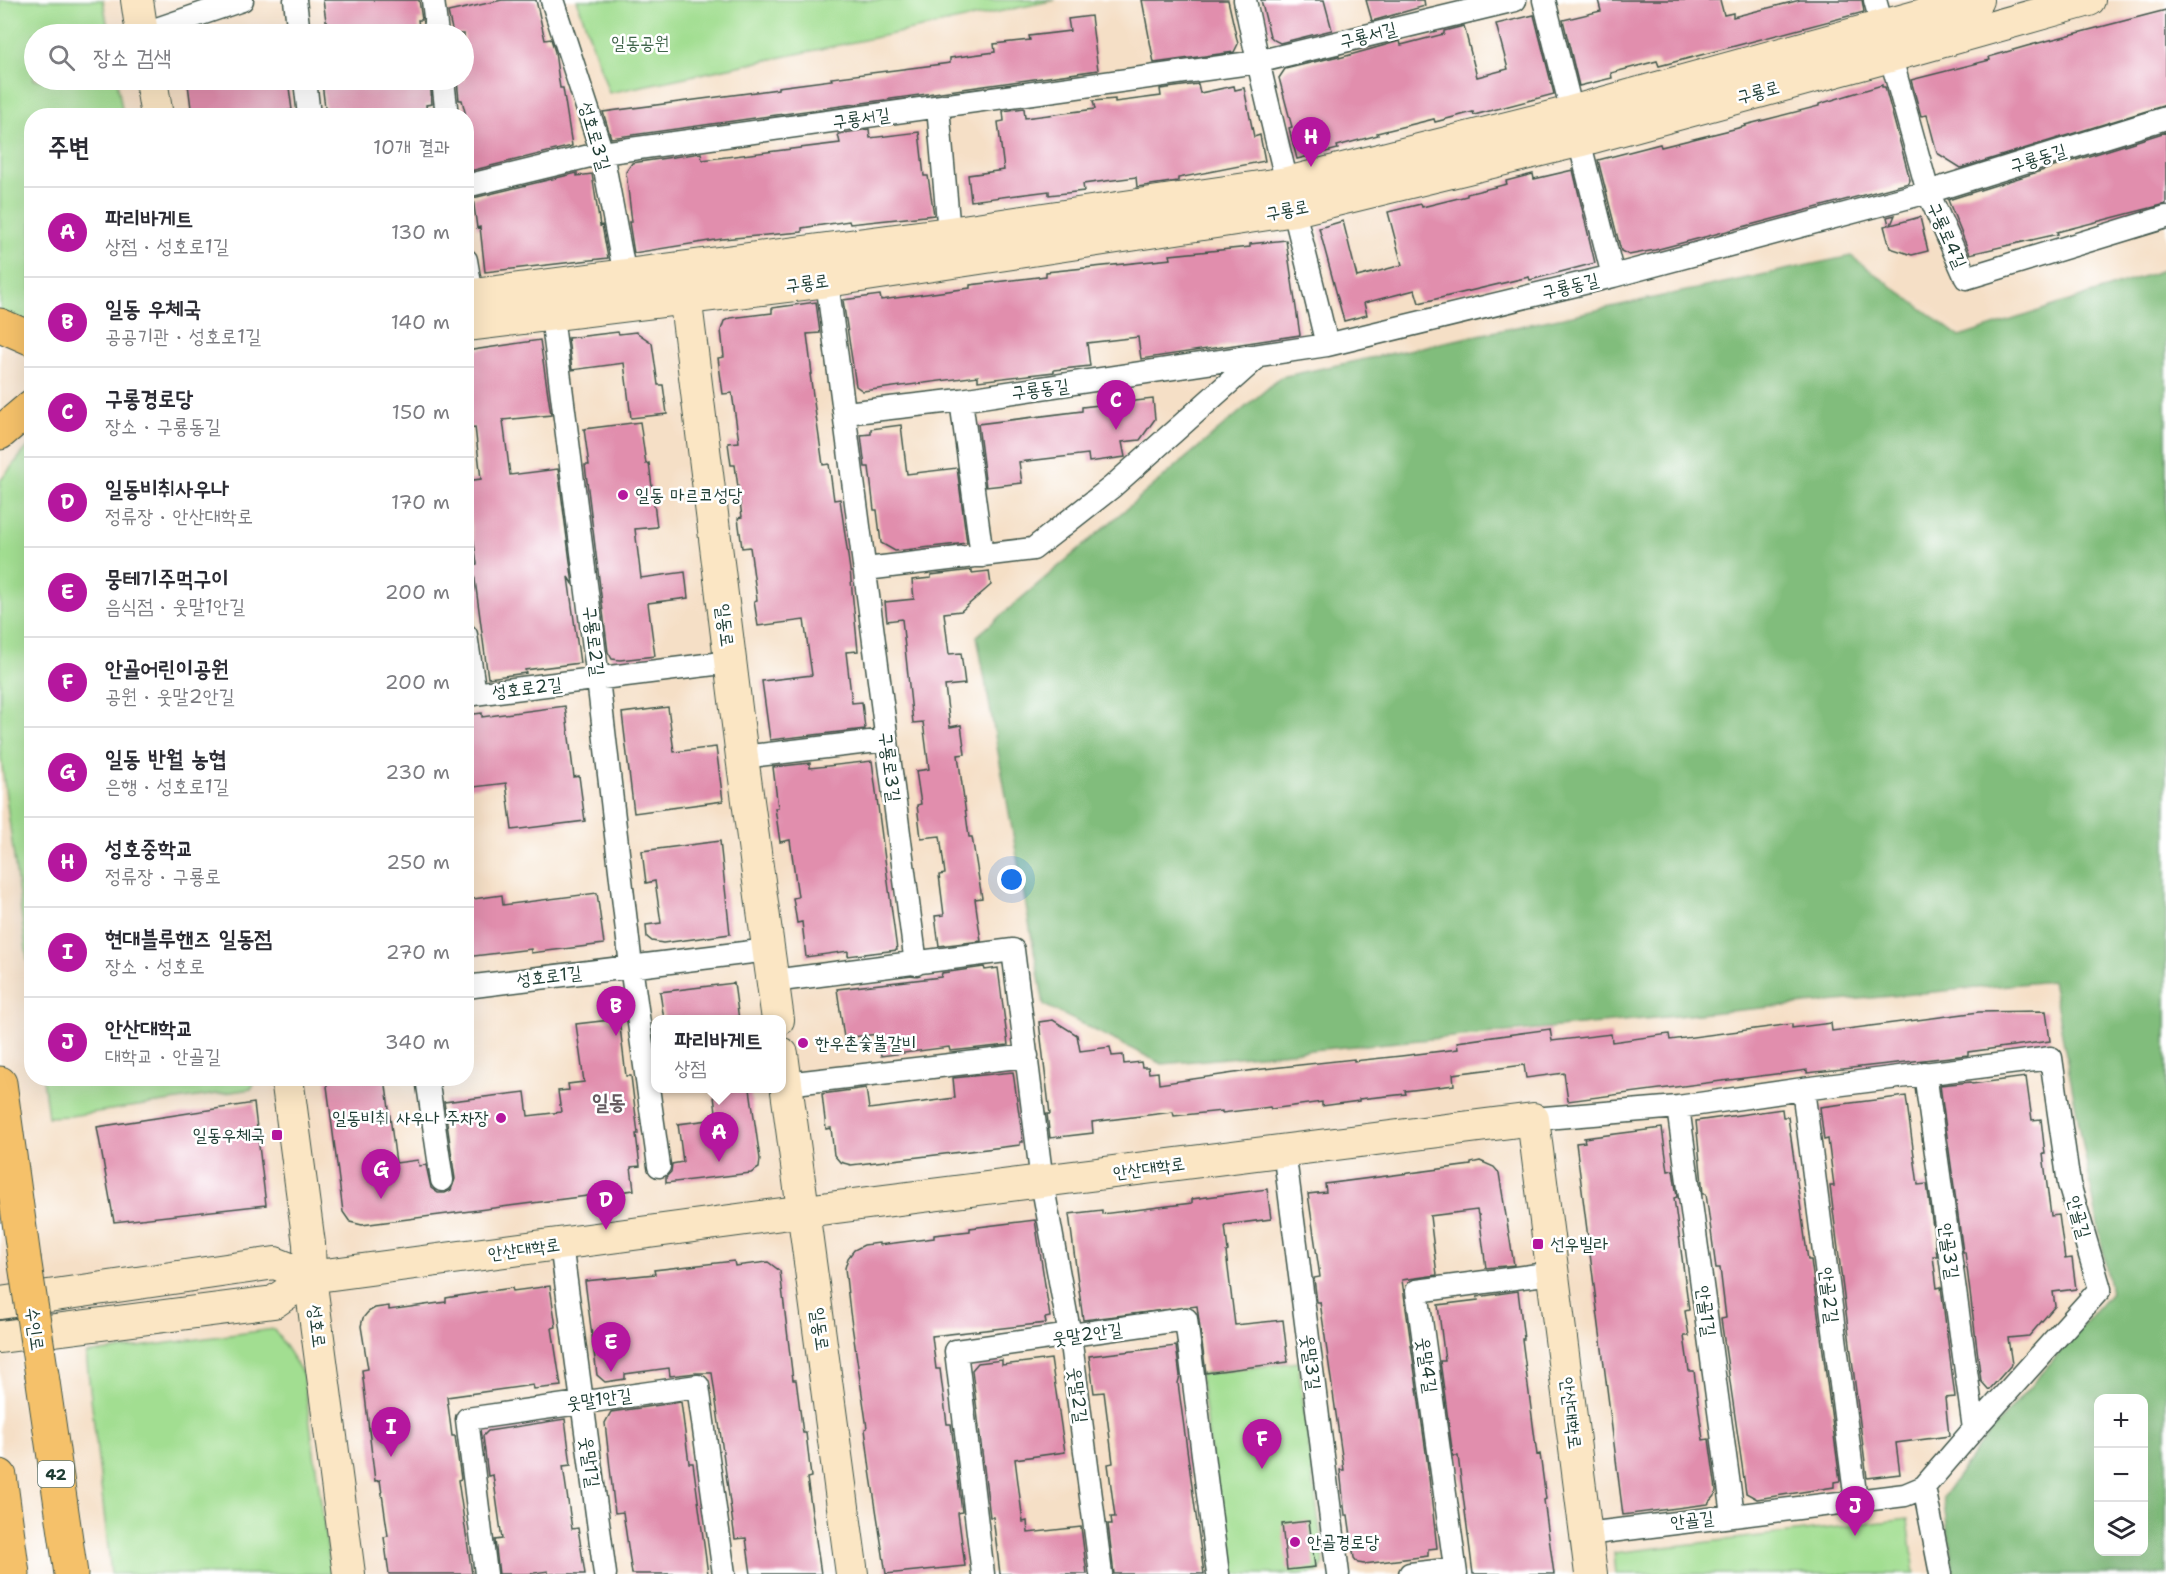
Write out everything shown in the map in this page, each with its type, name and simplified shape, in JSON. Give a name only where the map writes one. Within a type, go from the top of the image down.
[{"type":"highway","points":[[0,325],[24,336]]},
{"type":"highway","points":[[0,433],[24,413]]},
{"type":"highway","name":"수인로","points":[[0,1083],[71,1574]]},
{"type":"highway","points":[[0,1476],[13,1574]]},
{"type":"street","points":[[137,0],[141,24]]},
{"type":"street","points":[[171,24],[242,0]]},
{"type":"street","points":[[295,0],[298,24]]},
{"type":"street","points":[[433,0],[436,24]]},
{"type":"street","name":"성호로3길","points":[[552,0],[602,153],[625,276]]},
{"type":"street","points":[[1245,0],[1257,62],[1327,345]]},
{"type":"street","name":"구룡서길","points":[[474,184],[602,153],[1257,62],[1515,0]]},
{"type":"street","points":[[1544,0],[1613,276]]},
{"type":"street","name":"구룡로","points":[[1574,127],[1879,13],[1977,0]]},
{"type":"street","name":"구룡로","points":[[474,306],[552,316],[827,281],[1291,197],[1574,127],[1890,56],[2089,0]]},
{"type":"street","name":"구룡로4길","points":[[1879,13],[1928,192],[1966,278],[2166,217]]},
{"type":"street","points":[[153,90],[156,108]]},
{"type":"street","points":[[306,90],[308,108]]},
{"type":"street","points":[[444,90],[446,108]]},
{"type":"street","points":[[938,107],[949,233]]},
{"type":"street","name":"구룡동길","points":[[846,413],[962,400],[1327,345],[1613,276],[1928,192],[2166,118]]},
{"type":"street","name":"구룡로","points":[[474,304],[625,276],[949,233],[1291,197]]},
{"type":"street","name":"일동로","points":[[682,268],[684,300],[742,757],[777,1015]]},
{"type":"street","name":"구룡로3길","points":[[827,281],[916,964]]},
{"type":"street","name":"구룡로2길","points":[[552,316],[598,679],[631,966]]},
{"type":"street","points":[[866,569],[1033,549],[1112,487],[1259,356]]},
{"type":"street","points":[[962,400],[982,556]]},
{"type":"street","name":"성호로2길","points":[[474,695],[730,662]]},
{"type":"street","points":[[742,757],[886,740]]},
{"type":"street","name":"성호로1길","points":[[474,986],[768,950]]},
{"type":"street","name":"웃말2길","points":[[916,964],[1013,950],[1042,1182],[1070,1336],[1101,1574]]},
{"type":"street","points":[[773,981],[916,964]]},
{"type":"street","points":[[631,966],[659,1166]]},
{"type":"street","name":"일동로","points":[[786,1069],[1027,1056]]},
{"type":"street","name":"안골길","points":[[1533,1119],[1678,1107],[2050,1058],[2069,1184],[2100,1289],[1924,1487],[1905,1495],[1586,1533]]},
{"type":"street","name":"안골3길","points":[[1925,1073],[1974,1429]]},
{"type":"street","name":"일동로","points":[[786,1083],[852,1574]]},
{"type":"street","name":"성호로","points":[[288,1086],[309,1244],[310,1277],[349,1574]]},
{"type":"street","points":[[428,1086],[442,1180]]},
{"type":"street","name":"안골2길","points":[[1803,1089],[1856,1501]]},
{"type":"street","name":"안골1길","points":[[1678,1107],[1733,1515]]},
{"type":"street","name":"안산대학로","points":[[0,1336],[274,1302],[310,1277],[804,1211],[1533,1119],[1591,1574]]},
{"type":"street","name":"웃말3길","points":[[1284,1150],[1338,1574]]},
{"type":"street","name":"웃말1길","points":[[561,1244],[605,1574]]},
{"type":"street","name":"안산대학로","points":[[0,1303],[275,1263],[310,1277]]},
{"type":"street","name":"웃말4길","points":[[1455,1572],[1417,1291],[1553,1273]]},
{"type":"street","name":"웃말2안길","points":[[983,1574],[956,1351],[1186,1319],[1218,1574]]},
{"type":"street","name":"웃말1안길","points":[[486,1574],[467,1419],[699,1386],[724,1574]]},
{"type":"street","points":[[1924,1487],[1941,1574]]},
{"type":"street","points":[[1410,1574],[1455,1572]]},
{"type":"green space","points":[[0,0],[103,0],[107,24],[24,24],[24,90],[119,90],[122,108],[24,108],[24,328],[0,317]]},
{"type":"green space","name":"일동공원","points":[[577,0],[1055,0],[609,93]]},
{"type":"green space","points":[[1851,256],[1960,337],[2166,269],[2166,1574],[1954,1574],[1943,1497],[1982,1442],[2111,1293],[2052,981],[1162,1064],[1044,1005],[977,636],[1281,377]]},
{"type":"green space","points":[[24,452],[24,934],[0,750],[0,481]]},
{"type":"green space","points":[[44,1086],[253,1086],[251,1089],[70,1116],[48,1117]]},
{"type":"green space","points":[[274,1329],[303,1374],[331,1574],[111,1574],[86,1354]]},
{"type":"green space","points":[[1298,1362],[1324,1563],[1318,1572],[1226,1574],[1200,1374]]},
{"type":"green space","points":[[1908,1519],[1915,1574],[1616,1574],[1614,1553]]},
{"type":"building","points":[[323,0],[419,0],[422,20],[418,20],[419,24],[327,24]]},
{"type":"building","points":[[502,0],[536,0],[545,40],[551,39],[555,52],[572,146],[474,170],[474,108],[464,108],[462,100],[459,100],[458,90],[474,90],[474,24],[451,24],[448,12]]},
{"type":"building","points":[[1142,0],[1228,0],[1238,44],[1234,52],[1154,63]]},
{"type":"building","points":[[1261,0],[1324,0],[1332,30],[1280,43],[1270,36]]},
{"type":"building","points":[[1366,0],[1424,0],[1425,6],[1372,21]]},
{"type":"building","points":[[1598,0],[1720,0],[1724,15],[1733,13],[1733,17],[1800,0],[1862,0],[1864,12],[1659,66],[1657,61],[1611,73],[1612,78],[1579,86],[1563,20],[1601,11]]},
{"type":"building","points":[[2166,10],[2166,105],[1961,168],[1937,153],[1927,115],[1921,116],[1911,80],[1990,60],[1989,57],[2027,46]]},
{"type":"building","points":[[1534,15],[1554,94],[1474,115],[1473,112],[1435,122],[1434,119],[1377,133],[1378,135],[1337,146],[1338,149],[1297,159],[1289,128],[1292,127],[1279,78],[1285,69],[1339,56],[1339,58],[1400,41],[1401,45],[1444,34],[1444,31],[1464,26],[1477,77],[1508,69],[1496,24]]},
{"type":"building","points":[[1091,16],[1098,70],[611,138],[603,112],[950,63],[950,58],[995,52],[994,44],[1030,40],[1029,36],[1070,31],[1068,19]]},
{"type":"building","points":[[1198,84],[1200,93],[1234,86],[1235,90],[1244,88],[1254,137],[1260,135],[1265,161],[1178,178],[1178,181],[1137,187],[1136,177],[1083,184],[1084,191],[1049,195],[1049,191],[971,201],[968,175],[1004,170],[998,122],[1004,121],[1003,111],[1024,108],[1025,118],[1095,109],[1093,101],[1115,99],[1115,102],[1161,96],[1160,89]]},
{"type":"building","points":[[1882,85],[1885,87],[1909,183],[1655,250],[1629,255],[1621,251],[1598,160],[1746,126],[1819,106],[1819,104]]},
{"type":"building","points":[[189,90],[289,90],[292,108],[191,108]]},
{"type":"building","points":[[323,90],[431,90],[432,104],[426,105],[426,108],[325,108]]},
{"type":"building","points":[[869,129],[870,138],[919,132],[924,176],[928,176],[934,215],[850,224],[849,221],[802,228],[802,232],[722,239],[634,253],[629,222],[632,222],[626,172],[632,163],[701,153],[702,160],[840,143],[838,134]]},
{"type":"building","points":[[2166,132],[2166,204],[2057,232],[2058,234],[1970,254],[1948,200]]},
{"type":"building","points":[[1573,170],[1595,263],[1530,280],[1529,277],[1419,303],[1415,290],[1364,303],[1367,315],[1344,321],[1319,228],[1343,221],[1357,277],[1402,265],[1388,212],[1421,204],[1422,207],[1467,196],[1467,194],[1507,184],[1506,181],[1533,174],[1534,179]]},
{"type":"building","points":[[577,173],[577,176],[592,174],[600,226],[602,225],[608,258],[485,272],[474,198]]},
{"type":"building","points":[[1895,215],[1891,225],[1920,217],[1928,251],[1912,255],[1890,248],[1884,226],[1889,225],[1887,217]]},
{"type":"building","points":[[1286,240],[1300,335],[1141,359],[1138,337],[1087,343],[1090,366],[978,381],[978,376],[863,391],[856,386],[843,300],[880,295],[881,300],[970,288],[970,285],[1046,276],[1046,272],[1171,259],[1170,255],[1250,247],[1250,244]]},
{"type":"building","points":[[816,302],[820,333],[807,334],[812,374],[810,374],[823,465],[829,464],[834,500],[840,499],[858,651],[846,652],[852,703],[862,702],[865,729],[770,740],[762,681],[812,675],[804,620],[758,626],[750,547],[742,548],[738,518],[742,517],[735,465],[731,465],[728,443],[739,442],[732,393],[723,394],[718,358],[724,357],[721,330],[724,321],[730,318],[772,313],[772,308]]},
{"type":"building","points":[[618,332],[619,334],[636,332],[652,343],[658,385],[663,385],[667,414],[631,418],[624,363],[572,370],[568,338]]},
{"type":"building","points":[[540,340],[551,415],[503,420],[510,475],[558,469],[573,585],[568,577],[580,663],[525,670],[526,673],[488,678],[474,573],[474,565],[477,564],[474,543],[474,480],[481,479],[474,427],[474,350]]},
{"type":"building","points":[[1153,399],[1155,419],[1140,440],[1122,442],[1125,457],[1089,462],[1088,454],[1019,462],[1022,483],[986,487],[978,424],[1082,411],[1082,407]]},
{"type":"building","points":[[640,422],[646,464],[649,463],[657,527],[635,529],[641,578],[685,572],[688,598],[648,603],[655,656],[620,660],[612,659],[608,652],[585,465],[589,465],[584,429]]},
{"type":"building","points":[[901,425],[907,474],[957,468],[967,543],[895,551],[881,543],[877,510],[874,510],[869,467],[865,467],[861,435],[871,434],[871,429]]},
{"type":"building","points":[[972,570],[972,573],[989,571],[991,585],[961,611],[944,613],[949,654],[961,653],[965,684],[945,686],[950,727],[961,725],[965,754],[958,755],[969,837],[972,837],[982,898],[975,899],[981,941],[939,946],[935,916],[944,915],[939,875],[945,874],[940,836],[921,838],[917,805],[921,804],[916,771],[929,769],[923,722],[913,723],[902,619],[887,621],[885,602],[914,599],[912,580],[931,578],[931,575]]},
{"type":"building","points":[[565,706],[574,777],[579,776],[585,821],[512,830],[506,783],[474,787],[474,714],[482,713],[482,717]]},
{"type":"building","points":[[668,707],[674,752],[716,747],[723,801],[634,813],[622,713]]},
{"type":"building","points":[[872,761],[897,950],[848,956],[848,951],[806,957],[802,922],[797,923],[793,898],[798,897],[790,840],[780,842],[775,808],[778,808],[773,767],[810,763],[810,768]]},
{"type":"building","points":[[720,841],[730,934],[663,943],[652,941],[647,937],[646,925],[661,923],[655,881],[646,883],[642,851]]},
{"type":"building","points":[[597,893],[604,944],[531,953],[531,949],[474,956],[474,899],[502,895],[503,905]]},
{"type":"building","points":[[984,967],[985,970],[998,968],[1008,1045],[950,1051],[949,1047],[881,1056],[878,1034],[844,1038],[837,989],[941,977],[942,973]]},
{"type":"building","points":[[734,983],[738,1015],[663,1015],[660,992]]},
{"type":"building","points":[[2046,1011],[2050,1041],[1968,1052],[1968,1055],[1807,1073],[1807,1070],[1568,1101],[1564,1073],[1526,1078],[1524,1065],[1453,1074],[1454,1085],[1405,1091],[1406,1094],[1322,1106],[1322,1102],[1271,1109],[1270,1107],[1174,1116],[1173,1112],[1092,1122],[1093,1133],[1050,1138],[1047,1114],[1050,1114],[1039,1022],[1053,1020],[1077,1035],[1080,1051],[1110,1047],[1112,1056],[1123,1055],[1124,1064],[1141,1062],[1142,1067],[1148,1067],[1149,1073],[1158,1072],[1159,1084],[1255,1070],[1458,1049],[1457,1042],[1550,1029],[1552,1041],[1611,1034],[1612,1042],[1669,1034],[1670,1040],[1792,1024],[1792,1028],[1831,1023],[1832,1031],[1979,1012]]},
{"type":"building","points":[[619,1019],[626,1076],[631,1076],[638,1134],[636,1134],[640,1166],[631,1167],[634,1190],[362,1225],[350,1222],[343,1212],[327,1086],[386,1086],[396,1163],[418,1160],[419,1166],[426,1165],[431,1188],[438,1193],[445,1193],[451,1190],[455,1179],[444,1102],[525,1092],[528,1116],[561,1112],[558,1091],[569,1090],[568,1084],[584,1082],[576,1024]]},
{"type":"building","points":[[1013,1072],[1023,1142],[1020,1142],[1020,1145],[851,1165],[840,1162],[834,1155],[831,1128],[826,1129],[822,1094],[866,1088],[869,1109],[955,1098],[953,1078]]},
{"type":"building","points":[[2026,1077],[2032,1120],[2041,1119],[2051,1216],[2059,1215],[2065,1259],[2072,1258],[2076,1289],[2053,1292],[2055,1306],[2029,1336],[2008,1338],[2012,1364],[1989,1390],[1981,1381],[1965,1252],[1963,1252],[1940,1085],[1971,1082],[1972,1084]]},
{"type":"building","points":[[714,1093],[751,1093],[760,1159],[759,1168],[751,1173],[666,1183],[666,1177],[671,1172],[672,1164],[683,1162],[678,1124],[717,1119]]},
{"type":"building","points":[[1906,1096],[1918,1185],[1927,1184],[1937,1256],[1933,1256],[1937,1288],[1941,1287],[1955,1397],[1945,1398],[1949,1436],[1896,1443],[1900,1474],[1867,1478],[1830,1186],[1834,1186],[1828,1139],[1824,1140],[1820,1107]]},
{"type":"building","points":[[254,1103],[266,1205],[114,1222],[97,1127]]},
{"type":"building","points":[[1782,1109],[1783,1117],[1788,1117],[1808,1260],[1811,1260],[1840,1481],[1834,1482],[1834,1487],[1757,1499],[1746,1493],[1721,1319],[1726,1318],[1720,1268],[1716,1268],[1706,1194],[1703,1194],[1696,1121]]},
{"type":"building","points":[[1662,1128],[1668,1171],[1673,1170],[1677,1197],[1674,1198],[1689,1310],[1685,1311],[1689,1336],[1684,1336],[1689,1371],[1694,1371],[1703,1440],[1709,1439],[1716,1490],[1715,1496],[1708,1504],[1623,1515],[1576,1143],[1585,1142],[1584,1138]]},
{"type":"building","points":[[1480,1161],[1494,1167],[1499,1173],[1514,1265],[1486,1268],[1477,1210],[1430,1216],[1437,1275],[1402,1280],[1437,1548],[1428,1549],[1428,1556],[1358,1563],[1354,1558],[1348,1515],[1345,1515],[1340,1470],[1344,1470],[1320,1302],[1317,1302],[1314,1278],[1320,1277],[1308,1194],[1326,1192],[1325,1184],[1471,1165],[1471,1163]]},
{"type":"building","points":[[1267,1189],[1271,1219],[1225,1225],[1228,1251],[1226,1252],[1235,1325],[1283,1320],[1288,1362],[1206,1373],[1197,1306],[1083,1320],[1069,1214],[1102,1210],[1102,1214],[1192,1203],[1192,1199]]},
{"type":"building","points":[[1035,1220],[1050,1317],[1045,1318],[1046,1323],[932,1336],[936,1369],[940,1369],[947,1424],[951,1424],[962,1512],[958,1513],[965,1566],[886,1574],[850,1312],[845,1268],[848,1258],[854,1250],[864,1245],[934,1238],[934,1235],[970,1231],[970,1228]]},
{"type":"building","points":[[734,1261],[735,1266],[768,1262],[780,1271],[793,1380],[796,1380],[803,1433],[806,1433],[811,1477],[807,1478],[821,1574],[751,1574],[746,1538],[735,1539],[712,1373],[670,1376],[669,1368],[625,1374],[625,1379],[605,1382],[597,1375],[585,1281],[655,1274],[654,1270]]},
{"type":"building","points":[[550,1286],[556,1327],[552,1328],[561,1386],[534,1389],[533,1385],[447,1397],[452,1436],[455,1436],[461,1479],[458,1480],[472,1574],[389,1574],[384,1537],[388,1536],[380,1480],[375,1481],[362,1370],[368,1369],[361,1326],[363,1318],[375,1308],[389,1306],[389,1310],[446,1302],[446,1298],[483,1292]]},
{"type":"building","points":[[1518,1291],[1524,1339],[1522,1339],[1537,1455],[1540,1454],[1554,1574],[1473,1574],[1458,1456],[1453,1456],[1440,1361],[1445,1361],[1438,1305],[1478,1300],[1477,1297]]},
{"type":"building","points":[[1176,1346],[1180,1376],[1178,1383],[1204,1574],[1114,1574],[1108,1524],[1112,1524],[1111,1517],[1115,1517],[1108,1464],[1113,1463],[1104,1392],[1094,1393],[1089,1356]]},
{"type":"building","points":[[1051,1359],[1065,1452],[1015,1459],[1023,1522],[1027,1521],[1028,1533],[1081,1527],[1087,1574],[1000,1574],[993,1517],[990,1517],[972,1370],[978,1363],[1002,1360],[1002,1365]]},
{"type":"building","points":[[681,1402],[689,1463],[693,1463],[708,1574],[632,1574],[623,1512],[615,1513],[605,1423],[611,1412]]},
{"type":"building","points":[[565,1419],[571,1465],[563,1466],[572,1529],[578,1528],[585,1574],[548,1574],[548,1571],[499,1574],[495,1540],[502,1539],[493,1475],[488,1476],[483,1436],[488,1431]]},
{"type":"building","name":"안골경로당","points":[[1309,1521],[1315,1567],[1287,1570],[1282,1524]]},
{"type":"place","name":"성호중학교","points":[[1311,167]]},
{"type":"place","name":"구롱경로당","points":[[1116,430]]},
{"type":"place","name":"일동 마르코성당","points":[[623,495]]},
{"type":"place","name":"일동 우체국","points":[[616,1036]]},
{"type":"place","name":"한우촌숯불갈비","points":[[803,1043]]},
{"type":"place","name":"일동비취 사우나 주차장","points":[[501,1118]]},
{"type":"place","name":"일동우체국","points":[[277,1135]]},
{"type":"place","name":"파리바게트","points":[[719,1162]]},
{"type":"place","name":"일동 반월 농협","points":[[381,1199]]},
{"type":"place","name":"일동비취사우나","points":[[606,1230]]},
{"type":"place","name":"선우빌라","points":[[1538,1244]]},
{"type":"place","name":"뭉테기주먹구이","points":[[611,1372]]},
{"type":"place","name":"현대블루핸즈 일동점","points":[[391,1457]]},
{"type":"place","name":"안골어린이공원","points":[[1262,1469]]},
{"type":"place","name":"안산대학교","points":[[1855,1536]]},
{"type":"place","name":"안골경로당","points":[[1295,1542]]},
{"type":"district","name":"일동","points":[[609,1102]]}]
